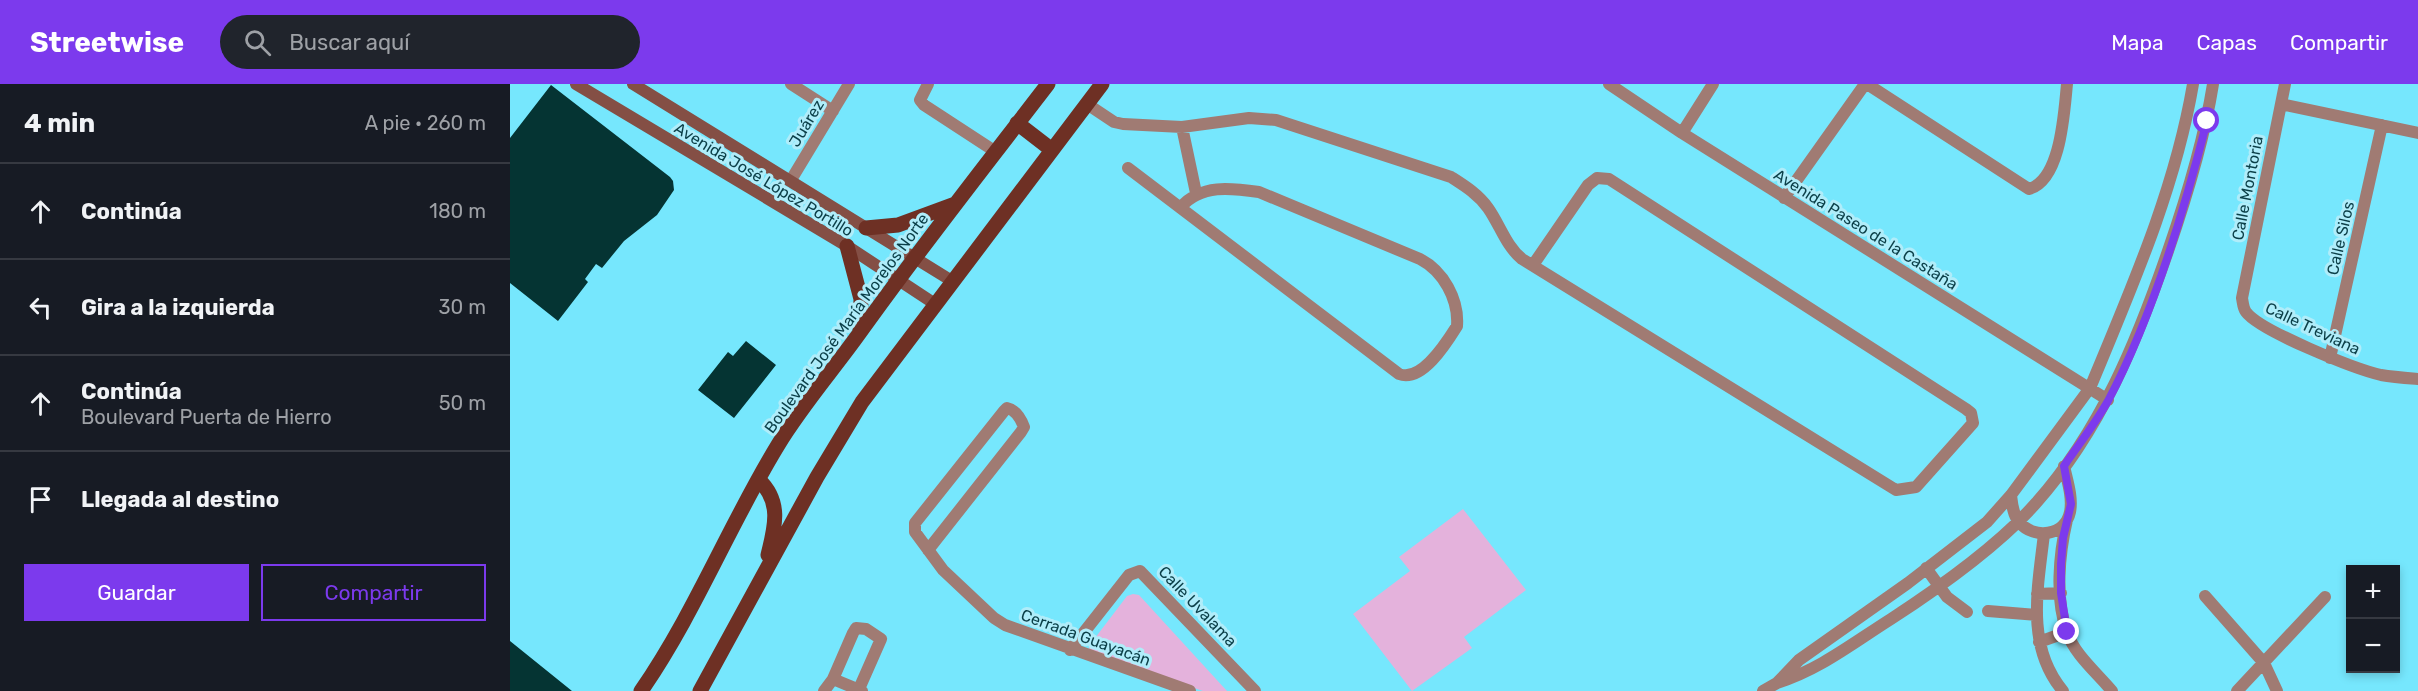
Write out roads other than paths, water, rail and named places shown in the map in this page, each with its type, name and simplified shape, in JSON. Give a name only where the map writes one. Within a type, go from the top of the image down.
[{"type":"main road","name":"Avenida José López Portillo","points":[[576,84],[847,246],[935,304]]},
{"type":"main road","name":"Avenida José López Portillo","points":[[633,84],[952,280]]},
{"type":"main road","name":"Boulevard José María Morelos Norte","points":[[641,691],[686,619],[759,480],[807,401],[897,279],[1048,84]]},
{"type":"main road","points":[[700,691],[838,441],[952,280],[1102,84]]},
{"type":"main road","points":[[1017,123],[1052,150]]},
{"type":"main road","points":[[866,228],[898,225],[958,203]]},
{"type":"main road","points":[[847,246],[861,299],[860,332]]},
{"type":"main road","points":[[759,480],[769,490],[774,500],[776,514],[763,575]]},
{"type":"street","points":[[791,84],[833,111]]},
{"type":"street","name":"Juárez","points":[[791,180],[849,84]]},
{"type":"street","points":[[928,84],[920,100],[924,105],[996,152]]},
{"type":"street","name":"Avenida Paseo de la Castaña","points":[[1609,84],[1784,198],[2108,400]]},
{"type":"street","points":[[1682,133],[1713,84]]},
{"type":"street","points":[[1784,198],[1866,84],[2028,189],[2044,181],[2054,159],[2063,119],[2067,84]]},
{"type":"street","points":[[1763,691],[1776,683],[1799,660],[1987,522],[2011,495],[2090,388],[2155,226],[2186,125],[2193,84]]},
{"type":"street","points":[[1776,683],[1805,674],[1938,585],[2018,521],[2037,502],[2064,466],[2108,400],[2135,339],[2194,174],[2213,84]]},
{"type":"street","name":"Calle Montoria","points":[[2242,298],[2285,84]]},
{"type":"street","points":[[1087,104],[1114,122],[1123,124],[1187,126],[1249,118],[1276,120],[1451,177],[1474,192],[1487,207],[1512,250],[1533,265],[1680,359],[1896,490],[1916,487],[1973,423],[1971,413],[1609,179],[1597,178],[1588,185],[1533,265]]},
{"type":"street","points":[[2281,104],[2418,133]]},
{"type":"street","name":"Calle Silos","points":[[2330,358],[2382,125]]},
{"type":"street","points":[[1187,126],[1194,159],[1191,164],[1196,193]]},
{"type":"street","points":[[1128,168],[1399,374],[1409,376],[1422,370],[1457,326],[1455,309],[1443,276],[1420,259],[1259,192],[1233,189],[1196,193],[1181,207]]},
{"type":"street","name":"Calle Treviana","points":[[2242,298],[2244,308],[2252,318],[2330,358],[2382,375],[2418,379]]},
{"type":"street","name":"Cerrada Guayacán","points":[[928,550],[1021,432],[1024,427],[1022,421],[1012,410],[1007,408],[1004,411],[915,523],[915,532],[928,550],[961,589],[994,618],[1019,632],[1190,691]]},
{"type":"street","points":[[2064,466],[2071,504],[2063,538],[2061,593],[2067,632],[2083,657],[2112,691]]},
{"type":"street","points":[[2011,495],[2018,521],[2033,532],[2044,534],[2059,529],[2067,520]]},
{"type":"street","points":[[2044,534],[2037,594],[2038,642],[2062,691]]},
{"type":"street","points":[[1926,568],[1959,609],[1967,612]]},
{"type":"street","name":"Calle Uvalama","points":[[1070,650],[1129,575],[1140,572],[1255,691]]},
{"type":"street","points":[[2037,594],[2061,593]]},
{"type":"street","points":[[2205,596],[2264,663],[2277,691]]},
{"type":"street","points":[[2237,691],[2325,597]]},
{"type":"street","points":[[1988,611],[2036,615]]},
{"type":"street","points":[[824,691],[833,679],[856,628],[866,629],[881,639],[861,690],[833,679]]},
{"type":"street","points":[[2038,642],[2067,632]]}]
